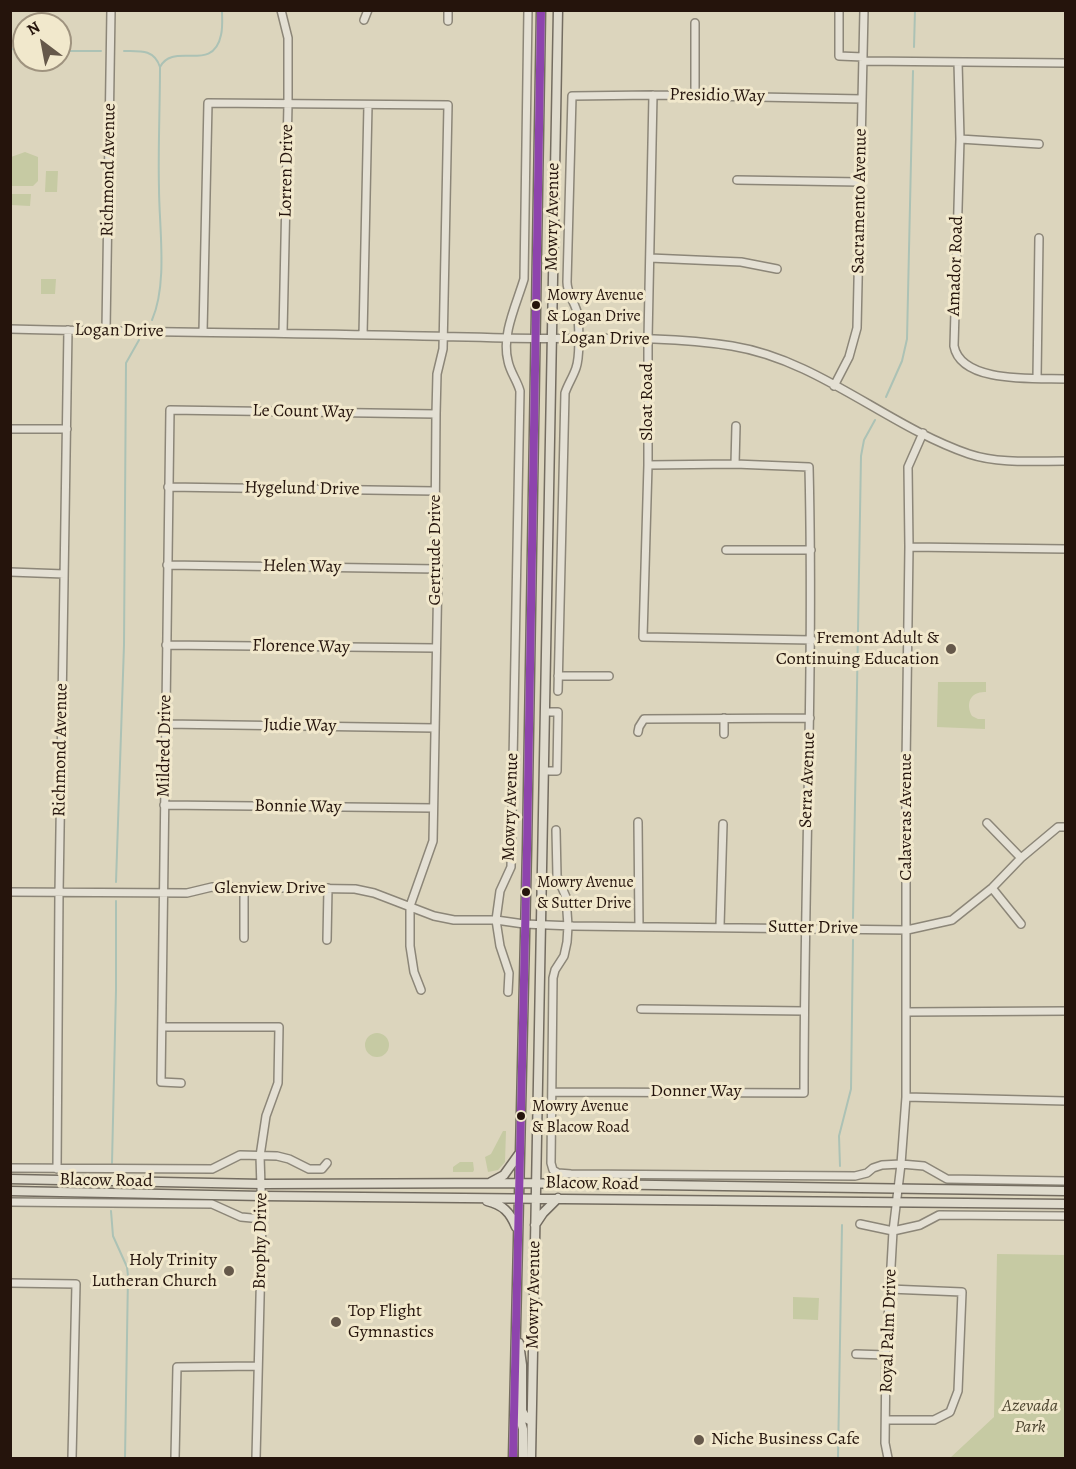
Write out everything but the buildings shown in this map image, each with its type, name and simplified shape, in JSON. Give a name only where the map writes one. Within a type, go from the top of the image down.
[{"type":"main road","name":"Mowry Avenue","points":[[513,1458],[541,10]]},
{"type":"main road","name":"Mowry Avenue","points":[[531,1458],[558,10]]},
{"type":"main road","points":[[489,1183],[504,1175],[520,1154]]},
{"type":"main road","name":"Blacow Road","points":[[10,1179],[262,1184],[536,1183],[1065,1191]]},
{"type":"main road","name":"Blacow Road","points":[[10,1191],[262,1196],[1065,1204]]},
{"type":"main road","points":[[469,1198],[486,1200],[503,1207],[512,1218],[518,1233]]},
{"type":"main road","points":[[535,1226],[543,1213],[558,1198]]},
{"type":"main road","points":[[516,1322],[522,1365],[522,1411],[531,1422]]},
{"type":"main road","points":[[513,1411],[517,1412],[523,1429],[523,1458]]},
{"type":"street","name":"Richmond Avenue","points":[[106,330],[111,10]]},
{"type":"street","name":"Lorren Drive","points":[[281,10],[288,38],[283,333]]},
{"type":"street","points":[[364,20],[368,10]]},
{"type":"street","points":[[448,10],[448,21]]},
{"type":"street","name":"Mowry Avenue","points":[[508,992],[509,973],[500,946],[496,920],[500,891],[511,867],[520,391],[508,361],[508,338],[514,303],[524,279],[528,10]]},
{"type":"street","points":[[839,10],[838,56],[958,62],[1065,63]]},
{"type":"street","name":"Sacramento Avenue","points":[[834,386],[849,357],[857,328],[864,10]]},
{"type":"street","points":[[695,23],[695,96]]},
{"type":"street","name":"Amador Road","points":[[958,62],[960,139],[954,346],[956,354],[962,362],[981,373],[1000,377],[1065,379]]},
{"type":"street","name":"Presidio Way","points":[[572,96],[653,95],[862,99]]},
{"type":"street","name":"Sloat Road","points":[[653,95],[648,465],[643,637],[812,640]]},
{"type":"street","name":"Mowry Avenue","points":[[558,691],[565,393],[568,381],[577,367],[578,339],[578,316],[574,300],[567,293],[572,96]]},
{"type":"street","points":[[203,332],[208,103],[368,105],[363,335]]},
{"type":"street","name":"Gertrude Drive","points":[[368,105],[448,105],[443,349],[437,374],[436,414],[435,538],[438,569],[433,841],[410,906],[410,946],[414,972],[421,990]]},
{"type":"street","points":[[960,139],[1039,144]]},
{"type":"street","points":[[737,180],[860,183]]},
{"type":"street","points":[[1037,378],[1039,238]]},
{"type":"street","points":[[650,258],[741,262],[777,269]]},
{"type":"street","name":"Logan Drive","points":[[10,328],[648,339],[717,343],[741,347],[792,364],[923,433],[971,454],[992,459],[1065,461]]},
{"type":"street","name":"Richmond Avenue","points":[[57,1169],[58,893],[68,330]]},
{"type":"street","name":"Le Count Way","points":[[170,410],[436,414]]},
{"type":"street","name":"Mildred Drive","points":[[170,410],[161,1082],[181,1083]]},
{"type":"street","points":[[648,465],[735,464],[736,426]]},
{"type":"street","points":[[10,429],[67,429]]},
{"type":"street","name":"Calaveras Avenue","points":[[897,1203],[906,1097],[908,467],[923,433]]},
{"type":"street","name":"Serra Avenue","points":[[735,464],[809,467],[812,640],[807,798],[804,1093]]},
{"type":"street","name":"Hygelund Drive","points":[[168,487],[435,491]]},
{"type":"street","points":[[909,547],[1065,549]]},
{"type":"street","points":[[726,550],[811,550]]},
{"type":"street","name":"Helen Way","points":[[167,565],[438,569]]},
{"type":"street","points":[[10,572],[64,574]]},
{"type":"street","name":"Florence Way","points":[[166,645],[435,648]]},
{"type":"street","points":[[558,676],[609,676]]},
{"type":"street","name":"Mowry Avenue","points":[[544,712],[558,712],[557,771],[544,771]]},
{"type":"street","points":[[724,718],[724,734]]},
{"type":"street","points":[[638,732],[644,719],[810,718]]},
{"type":"street","name":"Judie Way","points":[[165,724],[435,728]]},
{"type":"street","name":"Bonnie Way","points":[[164,805],[433,808]]},
{"type":"street","points":[[639,822],[639,927]]},
{"type":"street","points":[[987,823],[1021,858]]},
{"type":"street","points":[[720,926],[723,824]]},
{"type":"street","name":"Sutter Drive","points":[[524,924],[907,930],[952,920],[992,888],[1021,858],[1058,827],[1065,827]]},
{"type":"street","points":[[552,1092],[553,978],[565,949],[568,926],[566,897],[557,876],[556,830]]},
{"type":"street","name":"Glenview Drive","points":[[10,892],[187,893],[212,887],[355,889],[434,916],[454,920],[496,920],[524,924]]},
{"type":"street","points":[[244,887],[244,938]]},
{"type":"street","points":[[327,940],[328,888]]},
{"type":"street","points":[[992,888],[1021,924]]},
{"type":"street","points":[[641,1010],[804,1011]]},
{"type":"street","points":[[907,1012],[1065,1011]]},
{"type":"street","name":"Brophy Drive","points":[[162,1027],[279,1027],[278,1083],[266,1116],[260,1156],[262,1219],[256,1458]]},
{"type":"street","name":"Blacow Road","points":[[552,1092],[551,1163],[553,1170],[558,1173],[855,1176],[882,1165],[901,1164],[924,1166],[947,1179],[1065,1181]]},
{"type":"street","name":"Donner Way","points":[[552,1092],[804,1093]]},
{"type":"street","points":[[906,1097],[1065,1101]]},
{"type":"street","name":"Blacow Road","points":[[10,1168],[212,1169],[240,1155],[277,1156],[309,1169],[322,1169],[327,1163]]},
{"type":"street","name":"Blacow Road","points":[[10,1202],[212,1204],[241,1217],[262,1219]]},
{"type":"street","name":"Royal Palm Drive","points":[[888,1458],[885,1443],[886,1355],[893,1231],[897,1203]]},
{"type":"street","points":[[860,1224],[893,1231],[920,1225],[939,1215],[1065,1216]]},
{"type":"street","points":[[10,1283],[76,1284],[72,1458]]},
{"type":"street","points":[[886,1420],[934,1420],[950,1412],[958,1391],[962,1292],[889,1289]]},
{"type":"street","points":[[856,1354],[886,1355]]},
{"type":"street","points":[[175,1458],[177,1367],[258,1366]]},
{"type":"green space","points":[[25,152],[38,157],[38,181],[33,186],[11,186],[11,157]]},
{"type":"green space","points":[[46,171],[58,171],[57,192],[45,192]]},
{"type":"green space","points":[[10,194],[31,194],[30,206],[11,205]]},
{"type":"green space","points":[[41,279],[56,279],[55,294],[41,294]]},
{"type":"green space","points":[[938,682],[986,682],[986,692],[976,694],[969,702],[972,716],[985,719],[985,729],[937,727]]},
{"type":"green space","points":[[377,1033],[386,1036],[389,1045],[386,1054],[377,1057],[368,1054],[365,1045],[368,1036]]},
{"type":"green space","points":[[503,1131],[506,1131],[505,1162],[498,1170],[488,1172],[485,1157],[491,1154]]},
{"type":"green space","points":[[460,1162],[473,1162],[473,1172],[453,1172],[453,1167]]},
{"type":"green space","name":"Azevada Park","points":[[997,1254],[1065,1255],[1065,1458],[950,1458],[994,1417]]},
{"type":"green space","points":[[793,1297],[819,1298],[818,1320],[793,1319]]},
{"type":"waterway","points":[[160,67],[166,60],[174,57],[202,55],[210,53],[217,47],[221,35],[222,10]]},
{"type":"waterway","points":[[914,47],[915,10]]},
{"type":"waterway","points":[[72,51],[101,51]]},
{"type":"waterway","points":[[124,51],[146,52],[154,57],[160,67],[159,173],[162,255],[160,289],[152,320]]},
{"type":"waterway","points":[[886,397],[902,361],[907,339],[913,71]]},
{"type":"waterway","points":[[116,882],[124,645],[126,363],[139,340]]},
{"type":"waterway","points":[[853,918],[861,456],[864,440],[875,420]]},
{"type":"waterway","points":[[112,1163],[116,901]]},
{"type":"waterway","points":[[840,1166],[839,1136],[851,1089],[853,940]]},
{"type":"waterway","points":[[111,1211],[113,1236],[127,1267],[128,1276],[125,1458]]},
{"type":"waterway","points":[[838,1458],[842,1225]]},
{"type":"transit line","points":[[513,1458],[527,849],[541,10]]},
{"type":"place","name":"Mowry Avenue & Logan Drive","points":[[536,305]]},
{"type":"place","name":"Fremont Adult & Continuing Education","points":[[951,649]]},
{"type":"place","name":"Mowry Avenue & Sutter Drive","points":[[526,892]]},
{"type":"place","name":"Mowry Avenue & Blacow Road","points":[[521,1116]]},
{"type":"place","name":"Holy Trinity Lutheran Church","points":[[229,1271]]},
{"type":"place","name":"Top Flight Gymnastics","points":[[336,1322]]},
{"type":"place","name":"Niche Business Cafe","points":[[699,1440]]}]
